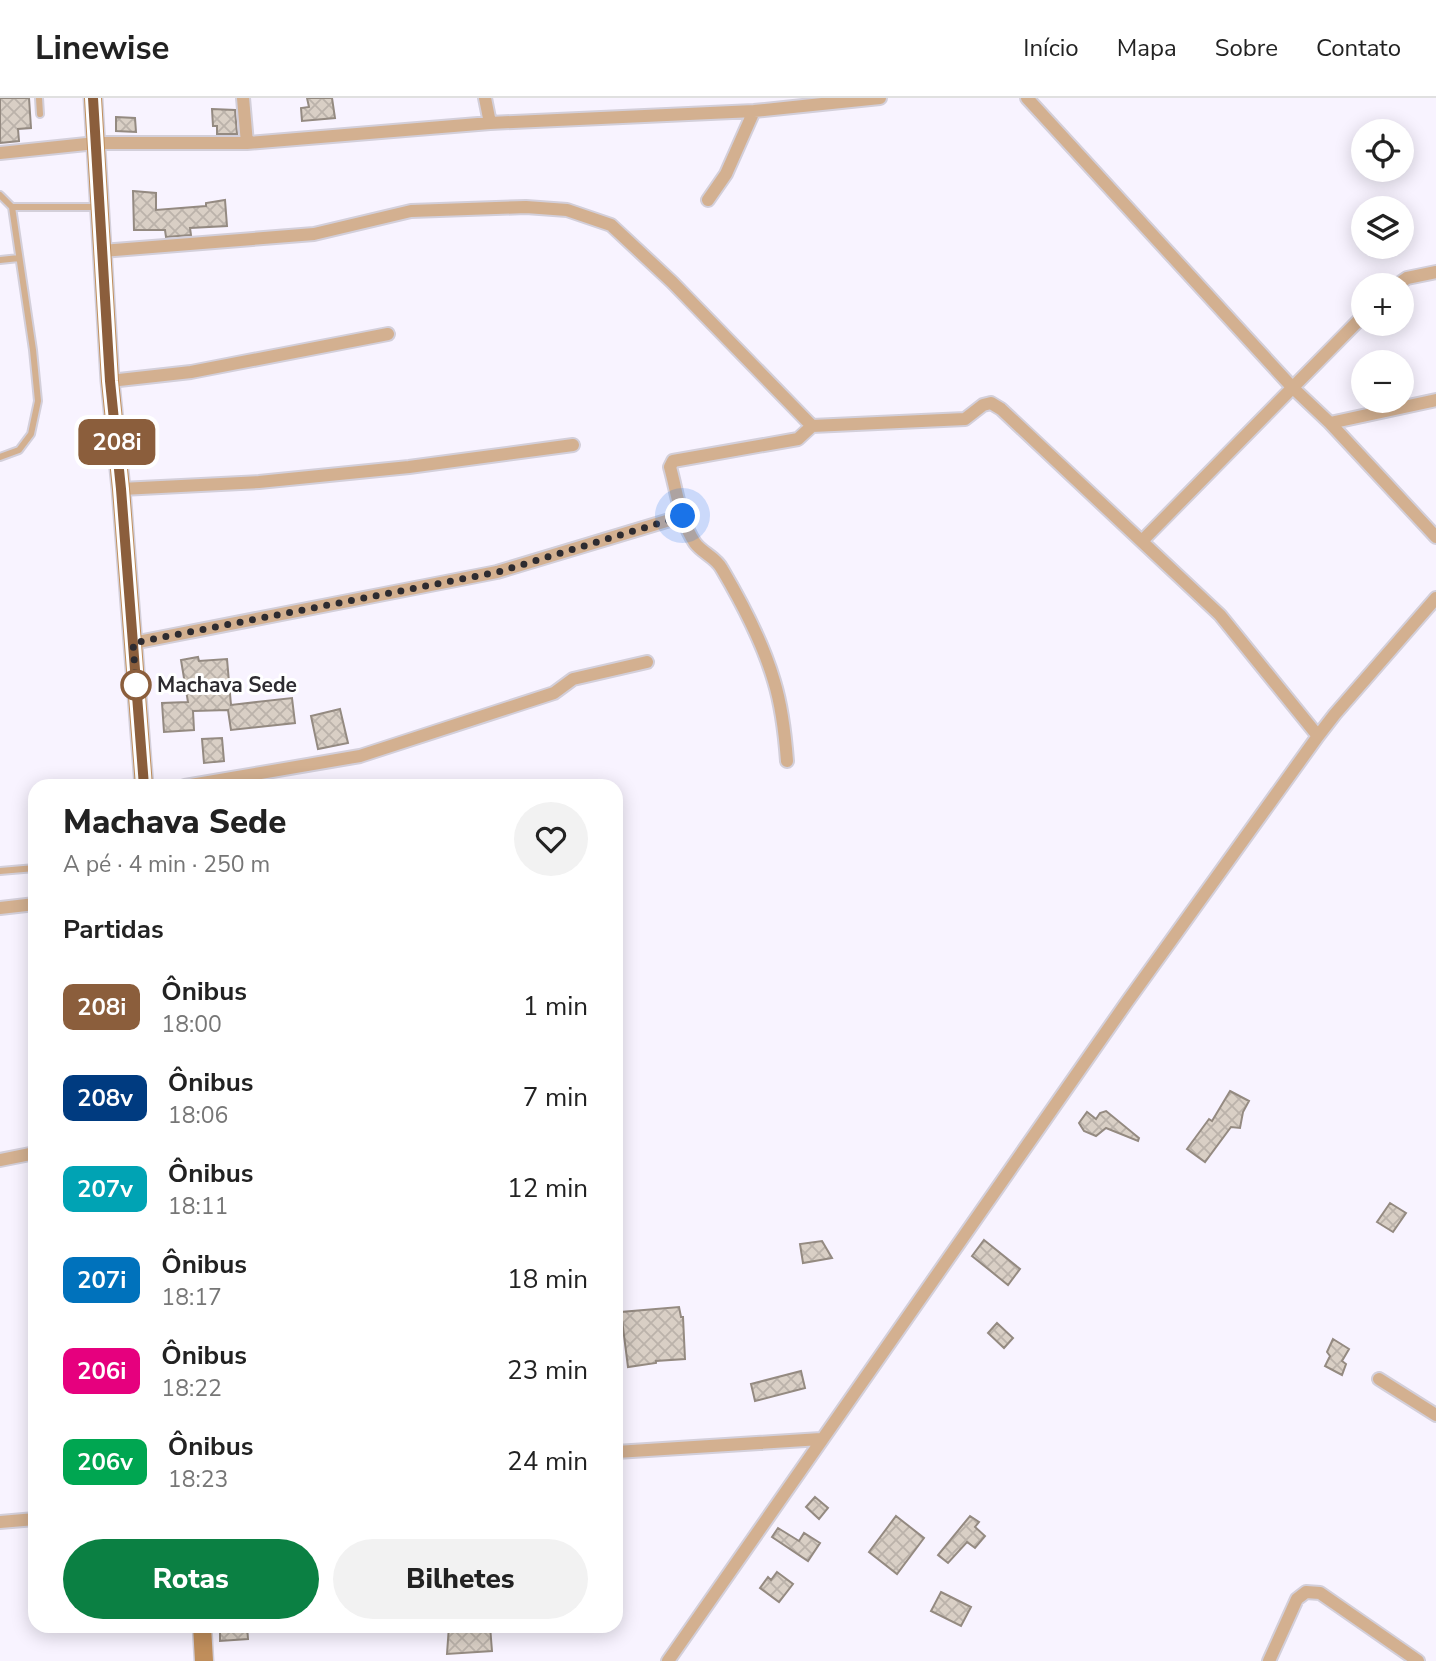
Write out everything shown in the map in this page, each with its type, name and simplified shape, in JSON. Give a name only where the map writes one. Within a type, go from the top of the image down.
[{"type":"main road","points":[[93,98],[110,381],[143,779]]},
{"type":"main road","points":[[202,1633],[204,1661]]},
{"type":"street","points":[[243,98],[247,143]]},
{"type":"street","points":[[485,98],[490,123]]},
{"type":"street","points":[[0,153],[96,143],[247,143],[490,123],[754,111],[880,98]]},
{"type":"street","points":[[1027,98],[1292,387],[1330,423],[1436,537]]},
{"type":"street","points":[[708,201],[726,174],[754,111]]},
{"type":"street","points":[[102,251],[314,234],[411,211],[526,207],[567,210],[611,225],[672,282],[812,426]]},
{"type":"street","points":[[1414,276],[1436,271]]},
{"type":"street","points":[[1142,541],[1351,328]]},
{"type":"street","points":[[110,381],[191,372],[388,334]]},
{"type":"street","points":[[1330,423],[1436,400]]},
{"type":"street","points":[[787,761],[784,728],[774,680],[755,633],[721,565],[696,545],[683,516],[670,467],[673,461],[797,439],[812,426],[965,419],[991,403],[1001,409],[1220,615],[1318,736]]},
{"type":"street","points":[[121,489],[273,481],[410,467],[573,445]]},
{"type":"street","points":[[133,643],[498,572],[683,516]]},
{"type":"street","points":[[668,1661],[1127,1002],[1318,736],[1436,598]]},
{"type":"street","points":[[226,779],[360,756],[554,693],[573,679],[647,662]]},
{"type":"street","points":[[0,908],[28,905]]},
{"type":"street","points":[[0,1160],[28,1154]]},
{"type":"street","points":[[1378,1379],[1436,1415]]},
{"type":"street","points":[[623,1452],[821,1439]]},
{"type":"street","points":[[0,1522],[28,1520]]},
{"type":"street","points":[[1269,1661],[1297,1599],[1306,1592],[1320,1593],[1418,1661]]},
{"type":"lane","points":[[39,98],[40,114]]},
{"type":"lane","points":[[0,195],[12,207],[38,401],[31,434],[19,450],[0,457]]},
{"type":"lane","points":[[12,207],[99,207]]},
{"type":"lane","points":[[0,260],[19,258]]},
{"type":"lane","points":[[0,870],[28,868]]},
{"type":"building","points":[[0,98],[29,98],[31,128],[18,129],[19,141],[0,143]]},
{"type":"building","points":[[307,98],[332,98],[335,118],[302,121],[301,108],[309,107]]},
{"type":"building","points":[[212,109],[235,110],[237,134],[217,134],[217,126],[213,126]]},
{"type":"building","points":[[116,117],[135,118],[136,132],[116,131]]},
{"type":"building","points":[[133,191],[156,193],[156,210],[206,206],[206,203],[225,200],[227,226],[190,228],[191,235],[166,237],[165,230],[134,230]]},
{"type":"building","points":[[198,657],[199,661],[227,659],[231,705],[292,698],[295,723],[231,730],[228,710],[193,711],[194,730],[164,732],[162,703],[188,702],[181,660]]},
{"type":"building","points":[[340,709],[348,743],[318,749],[311,716]]},
{"type":"building","points":[[222,738],[224,761],[204,763],[202,739]]},
{"type":"building","points":[[1230,1091],[1249,1101],[1243,1112],[1240,1128],[1231,1127],[1205,1162],[1187,1149],[1209,1119],[1212,1121]]},
{"type":"building","points":[[1106,1111],[1139,1138],[1138,1141],[1106,1128],[1096,1136],[1084,1131],[1079,1123],[1087,1112],[1096,1119],[1100,1113]]},
{"type":"building","points":[[1390,1203],[1406,1213],[1393,1232],[1377,1222]]},
{"type":"building","points":[[984,1240],[1020,1269],[1008,1285],[972,1256]]},
{"type":"building","points":[[822,1241],[832,1258],[803,1263],[800,1244]]},
{"type":"building","points":[[679,1307],[683,1317],[685,1359],[628,1367],[623,1312]]},
{"type":"building","points":[[997,1323],[1013,1338],[1004,1348],[988,1333]]},
{"type":"building","points":[[1333,1339],[1349,1349],[1342,1361],[1346,1364],[1342,1375],[1325,1366]]},
{"type":"building","points":[[801,1371],[805,1388],[755,1401],[751,1384]]},
{"type":"building","points":[[815,1497],[828,1508],[819,1519],[806,1507]]},
{"type":"building","points":[[896,1516],[924,1538],[897,1574],[869,1552]]},
{"type":"building","points":[[970,1516],[979,1522],[975,1527],[985,1536],[975,1548],[967,1542],[948,1563],[938,1555]]},
{"type":"building","points":[[778,1528],[799,1541],[804,1533],[820,1543],[808,1561],[772,1537]]},
{"type":"building","points":[[777,1572],[793,1584],[779,1602],[760,1588],[768,1577],[771,1580]]},
{"type":"building","points":[[941,1592],[971,1607],[961,1626],[931,1611]]},
{"type":"building","points":[[220,1633],[248,1633],[248,1639],[220,1641]]},
{"type":"building","points":[[448,1633],[491,1633],[492,1651],[447,1654]]},
{"type":"bus line","name":"208i","points":[[93,98],[110,381],[143,779]]},
{"type":"place","name":"Machava Sede","points":[[136,685]]},
{"type":"route","points":[[136,685],[133,643],[498,572],[683,516]]}]
